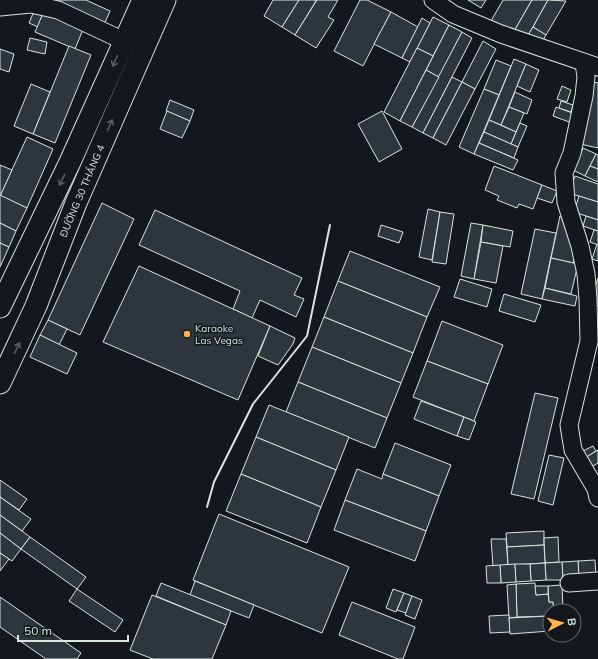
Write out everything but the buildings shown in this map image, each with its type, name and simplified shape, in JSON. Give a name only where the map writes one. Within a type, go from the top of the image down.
[{"type":"main road","points":[[36,306],[4,298],[70,162],[143,0]]},
{"type":"main road","name":"ĐƯỜNG 30 THÁNG 4","points":[[0,383],[36,306],[76,203],[164,0]]},
{"type":"street","points":[[433,0],[453,14],[487,29],[591,65],[586,77],[584,96],[572,153],[564,173],[566,202],[580,246],[586,274],[589,341],[569,425],[570,438],[573,450],[596,489],[598,498]]},
{"type":"street","points":[[0,7],[31,4],[58,10],[124,41]]},
{"type":"street","points":[[569,583],[598,581]]},
{"type":"wall","points":[[207,507],[214,482],[253,404],[307,336],[330,225]]},
{"type":"place","name":"Karaoke Las Vegas","points":[[187,334]]}]
